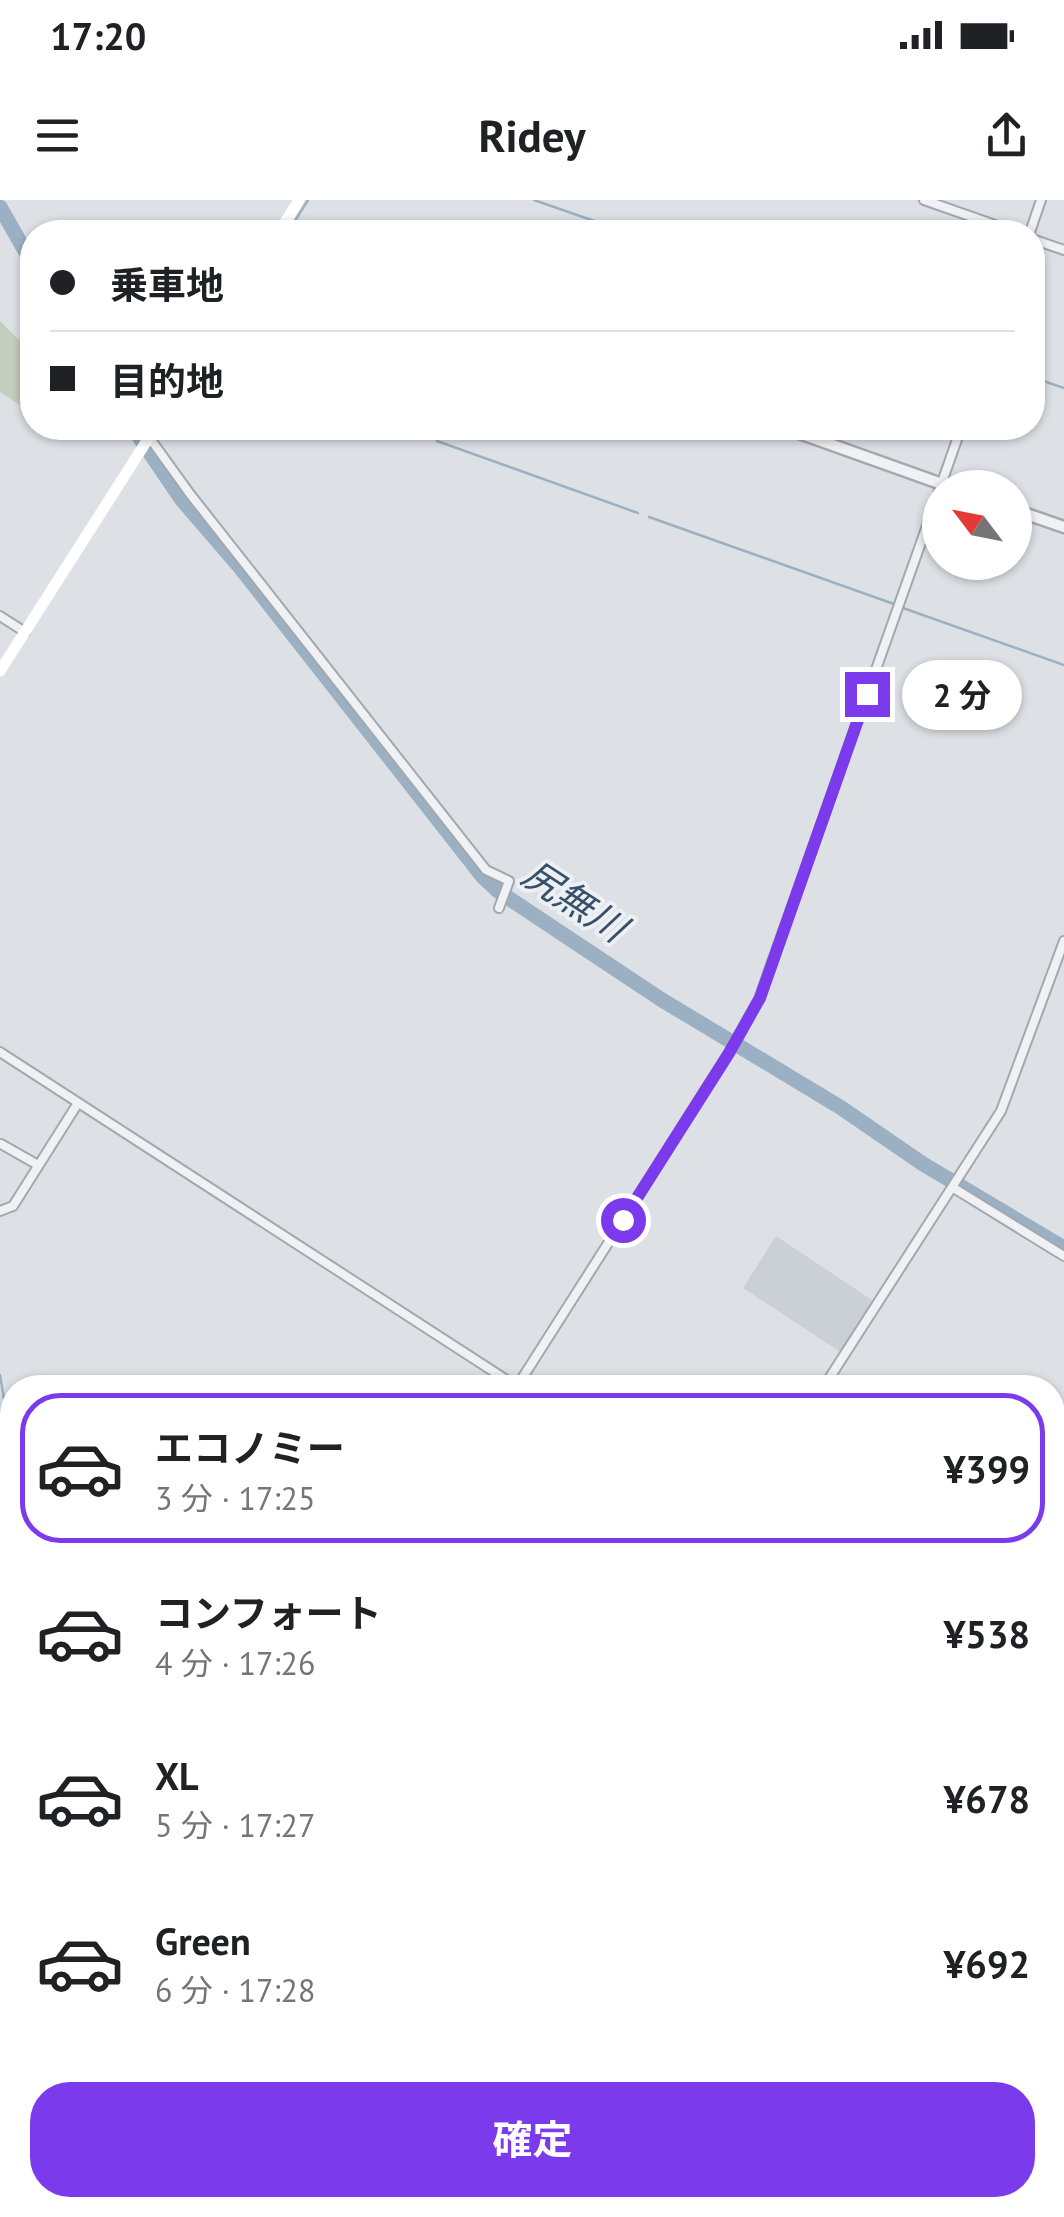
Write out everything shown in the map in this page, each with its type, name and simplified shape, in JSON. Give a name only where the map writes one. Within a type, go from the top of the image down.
[{"type":"main road","points":[[0,671],[147,440]]},
{"type":"street","points":[[924,200],[982,220]]},
{"type":"street","points":[[153,440],[190,494],[486,870],[509,881],[501,904]]},
{"type":"street","points":[[817,440],[922,479]]},
{"type":"street","points":[[949,470],[958,440]]},
{"type":"street","points":[[1032,516],[1064,527]]},
{"type":"street","points":[[525,1375],[760,998],[922,548]]},
{"type":"street","points":[[0,616],[25,632]]},
{"type":"street","points":[[831,1375],[1010,1094],[1064,941]]},
{"type":"street","points":[[0,1052],[498,1375]]},
{"type":"street","points":[[0,1211],[13,1206],[78,1103]]},
{"type":"street","points":[[1,1144],[38,1165]]},
{"type":"street","points":[[952,1187],[1064,1256]]},
{"type":"shaded area","points":[[776,1236],[875,1302],[842,1353],[743,1288]]},
{"type":"green space","points":[[0,321],[20,341],[20,405],[0,392]]},
{"type":"waterway","points":[[296,220],[308,200]]},
{"type":"waterway","points":[[534,200],[592,220]]},
{"type":"waterway","name":"尻無川","points":[[0,207],[20,242]]},
{"type":"waterway","points":[[1045,381],[1064,388]]},
{"type":"waterway","name":"尻無川","points":[[141,440],[182,500],[498,891],[662,1000],[1064,1248]]},
{"type":"waterway","points":[[437,441],[638,513]]},
{"type":"waterway","points":[[649,517],[894,604]]},
{"type":"waterway","points":[[903,608],[1064,665]]},
{"type":"route","points":[[623,1220],[760,998],[867,694]]}]
